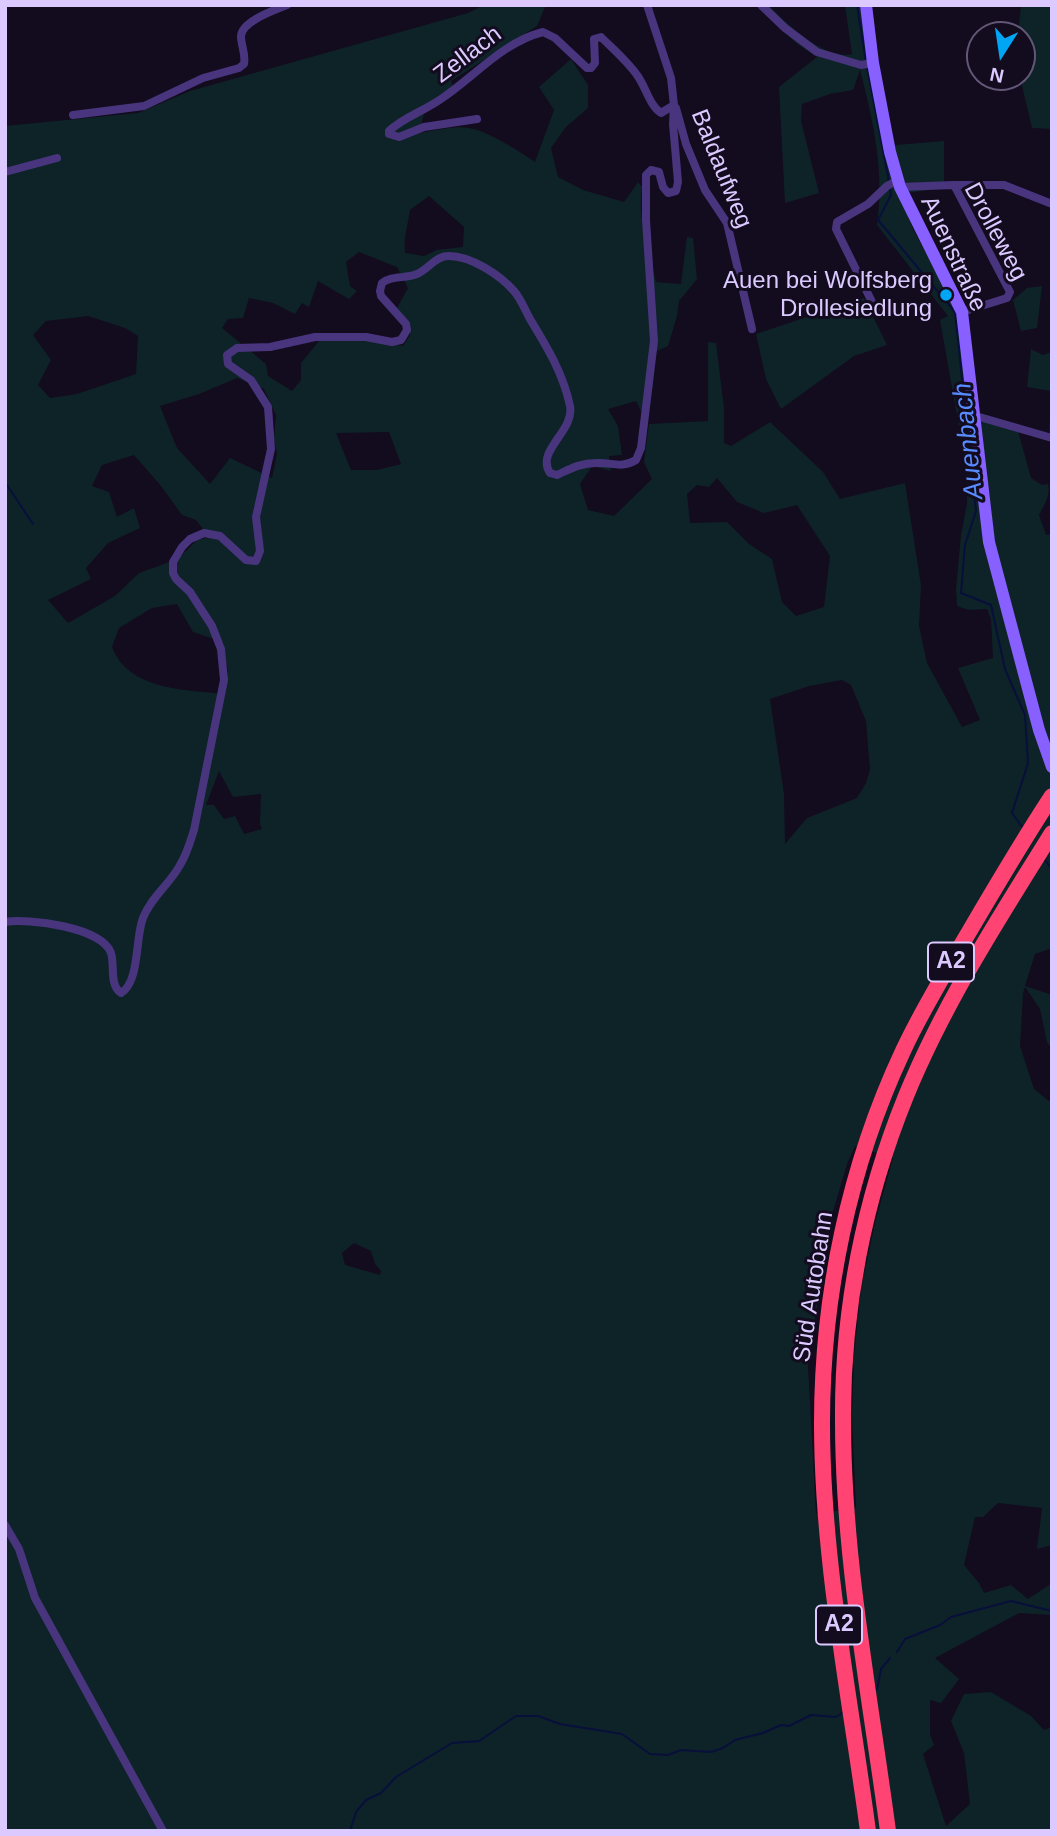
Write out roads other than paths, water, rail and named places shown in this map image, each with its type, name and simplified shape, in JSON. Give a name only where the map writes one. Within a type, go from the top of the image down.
[{"type":"highway","name":"Süd Autobahn","points":[[868,1831],[826,1511],[822,1423],[828,1322],[846,1219],[869,1138],[904,1050],[938,986],[1052,796]]},
{"type":"highway","name":"Süd Autobahn","points":[[888,1831],[852,1574],[846,1509],[843,1421],[848,1321],[864,1226],[886,1154],[921,1061],[957,990],[1052,833]]},
{"type":"street","points":[[73,115],[144,106],[203,78],[239,68],[245,59],[241,38],[245,27],[264,14],[287,5]]},
{"type":"street","points":[[5,922],[52,924],[79,931],[107,944],[111,953],[115,987],[121,993],[125,991],[133,976],[143,918],[150,904],[180,866],[187,851],[194,830],[224,681],[221,649],[212,626],[190,592],[176,579],[173,562],[190,539],[204,533],[220,536],[246,561],[257,561],[260,551],[256,517],[271,449],[268,407],[251,380],[228,364],[228,355],[237,348],[270,347],[315,337],[366,337],[392,342],[401,340],[407,330],[406,324],[381,296],[382,284],[391,278],[420,272],[438,258],[449,256],[465,259],[487,270],[514,290],[559,366],[571,415],[568,425],[547,457],[546,466],[550,473],[557,475],[573,466],[593,463],[619,466],[636,460],[641,448],[654,341],[646,220],[646,175],[655,170],[661,176],[666,192],[671,193],[676,191],[678,181],[669,67],[647,5]]},
{"type":"street","points":[[761,5],[785,28],[817,52],[867,64]]},
{"type":"street","name":"Auenstraße","points":[[866,5],[867,64],[890,152],[894,184],[962,312],[989,542],[1039,730],[1052,767]]},
{"type":"street","name":"Zellach","points":[[477,119],[424,127],[399,137],[389,134],[400,122],[440,100],[516,43],[542,32],[555,38],[587,68],[595,64],[594,38],[601,37],[635,72],[646,88],[654,108],[662,113],[674,105]]},
{"type":"street","name":"Baldaufweg","points":[[674,105],[705,190],[727,223],[752,329]]},
{"type":"street","points":[[5,172],[57,158]]},
{"type":"street","points":[[877,312],[836,229],[837,222],[868,204],[894,184]]},
{"type":"street","name":"Drolleweg","points":[[894,184],[954,185],[1010,292],[1007,298],[962,312]]},
{"type":"street","points":[[954,185],[1004,185],[1052,204]]},
{"type":"street","points":[[976,416],[1052,438]]},
{"type":"street","points":[[5,1525],[19,1549],[35,1598],[163,1831]]},
{"type":"waterway","name":"Auenbach","points":[[857,5],[866,62]]},
{"type":"waterway","name":"Auenbach","points":[[867,67],[889,182]]},
{"type":"waterway","name":"Auenbach","points":[[890,187],[891,195],[878,220],[955,312],[976,511],[965,545],[961,593],[991,605],[1005,669],[1025,715],[1028,763],[1012,813],[1023,828]]},
{"type":"waterway","points":[[5,482],[33,524]]},
{"type":"waterway","name":"Auenbach","points":[[1044,859],[1052,869]]},
{"type":"waterway","points":[[897,1652],[905,1639],[940,1625],[951,1617],[1011,1601],[1052,1611]]},
{"type":"waterway","points":[[874,1691],[877,1689],[881,1669],[890,1658]]},
{"type":"waterway","points":[[350,1831],[356,1812],[366,1800],[381,1793],[396,1777],[452,1743],[479,1741],[516,1716],[538,1716],[560,1724],[622,1734],[650,1754],[668,1755],[681,1750],[711,1752],[735,1740],[781,1725],[789,1726],[811,1715],[836,1717],[843,1712]]},
{"type":"place","name":"Auen bei Wolfsberg Drollesiedlung","points":[[946,295]]}]
